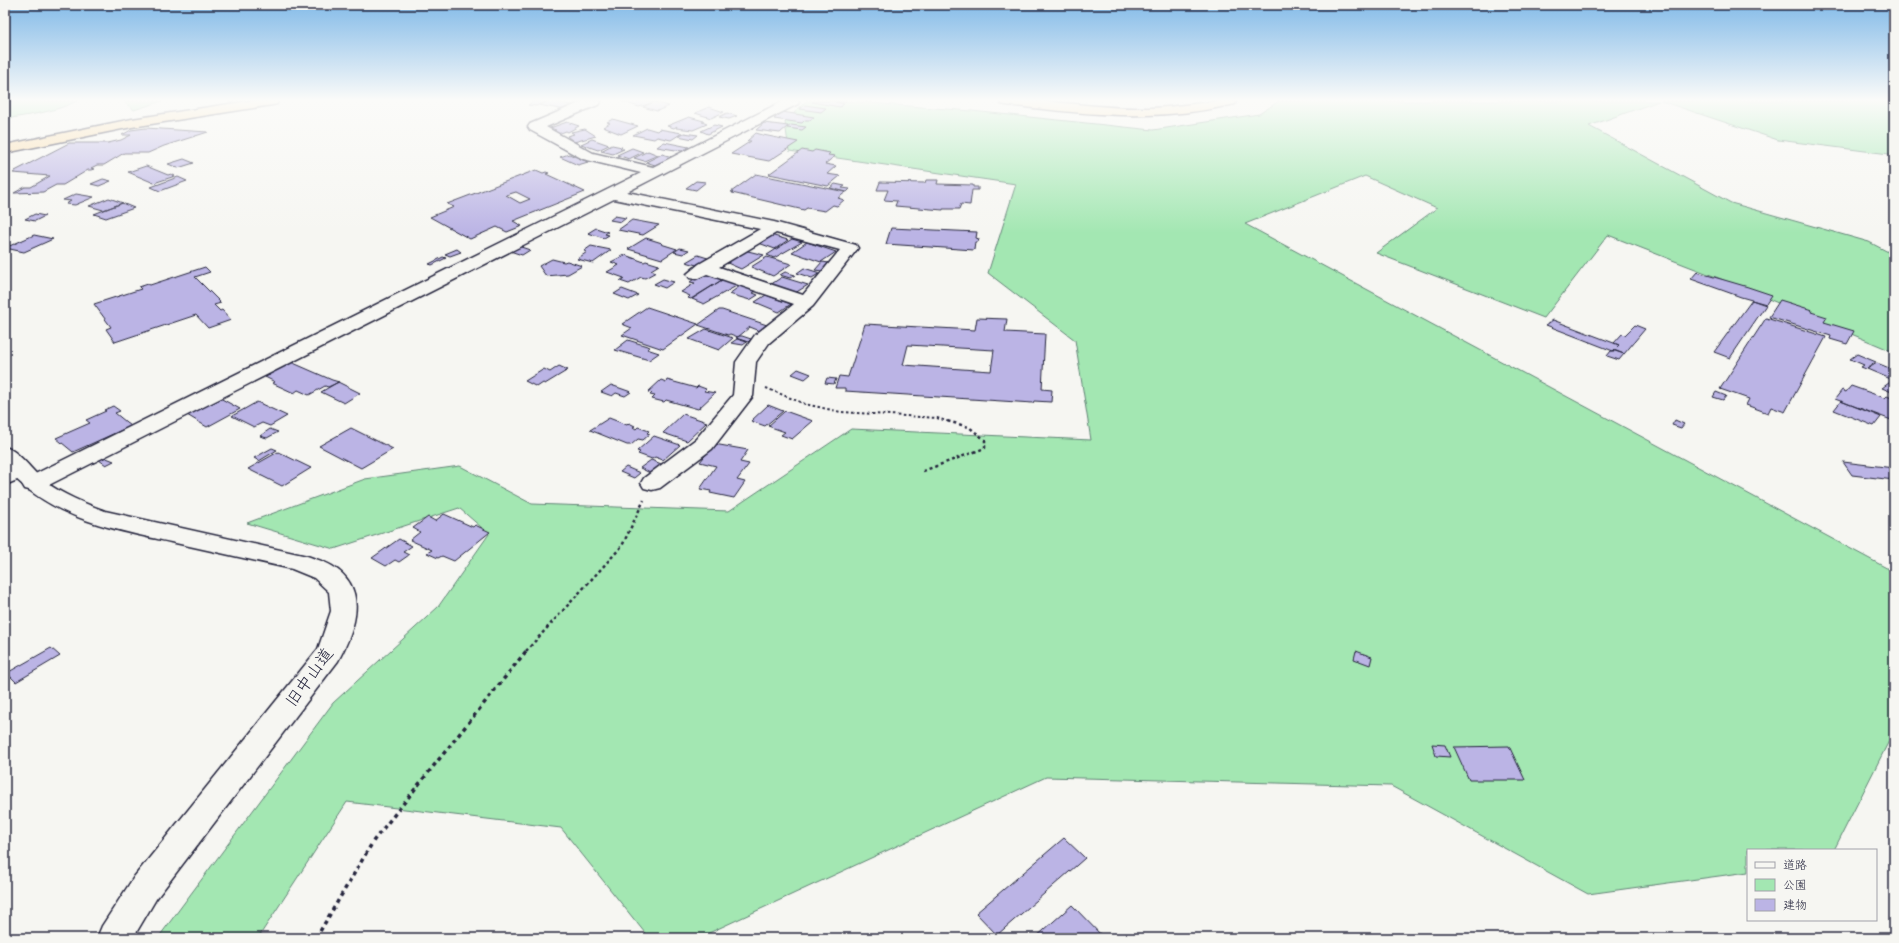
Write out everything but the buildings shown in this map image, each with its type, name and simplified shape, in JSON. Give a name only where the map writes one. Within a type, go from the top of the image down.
[{"type":"highway","points":[[5,149],[25,145]]},
{"type":"street","points":[[567,145],[588,156],[655,172]]},
{"type":"street","points":[[15,472],[612,194],[707,145]]},
{"type":"street","points":[[612,194],[774,227],[850,248],[807,302],[762,339],[746,362],[743,396],[704,444],[652,483]]},
{"type":"street","points":[[774,227],[699,272],[807,302]]},
{"type":"street","name":"旧中山道","points":[[15,472],[54,499],[100,518],[298,562],[326,574],[340,588],[346,604],[341,625],[329,654],[145,888],[114,938]]},
{"type":"path","points":[[745,380],[805,404],[841,412],[937,418],[969,427],[986,440],[985,448],[923,471]]},
{"type":"path","points":[[316,938],[374,840],[522,654],[622,546],[652,483]]},
{"type":"green space","points":[[788,145],[1624,145],[1731,203],[1869,242],[1894,255],[1894,352],[1721,279],[1608,235],[1544,318],[1376,253],[1437,208],[1365,176],[1245,224],[1894,572],[1894,731],[1835,849],[1747,849],[1747,872],[1588,894],[1391,786],[1046,777],[698,938],[649,938],[561,828],[347,802],[258,938],[158,938],[333,703],[438,607],[489,534],[459,508],[334,549],[247,523],[365,479],[460,466],[532,504],[729,511],[851,429],[1091,440],[1075,340],[988,273],[1016,184],[789,151]]},
{"type":"green space","points":[[1818,145],[1894,145],[1894,152],[1889,154]]}]
